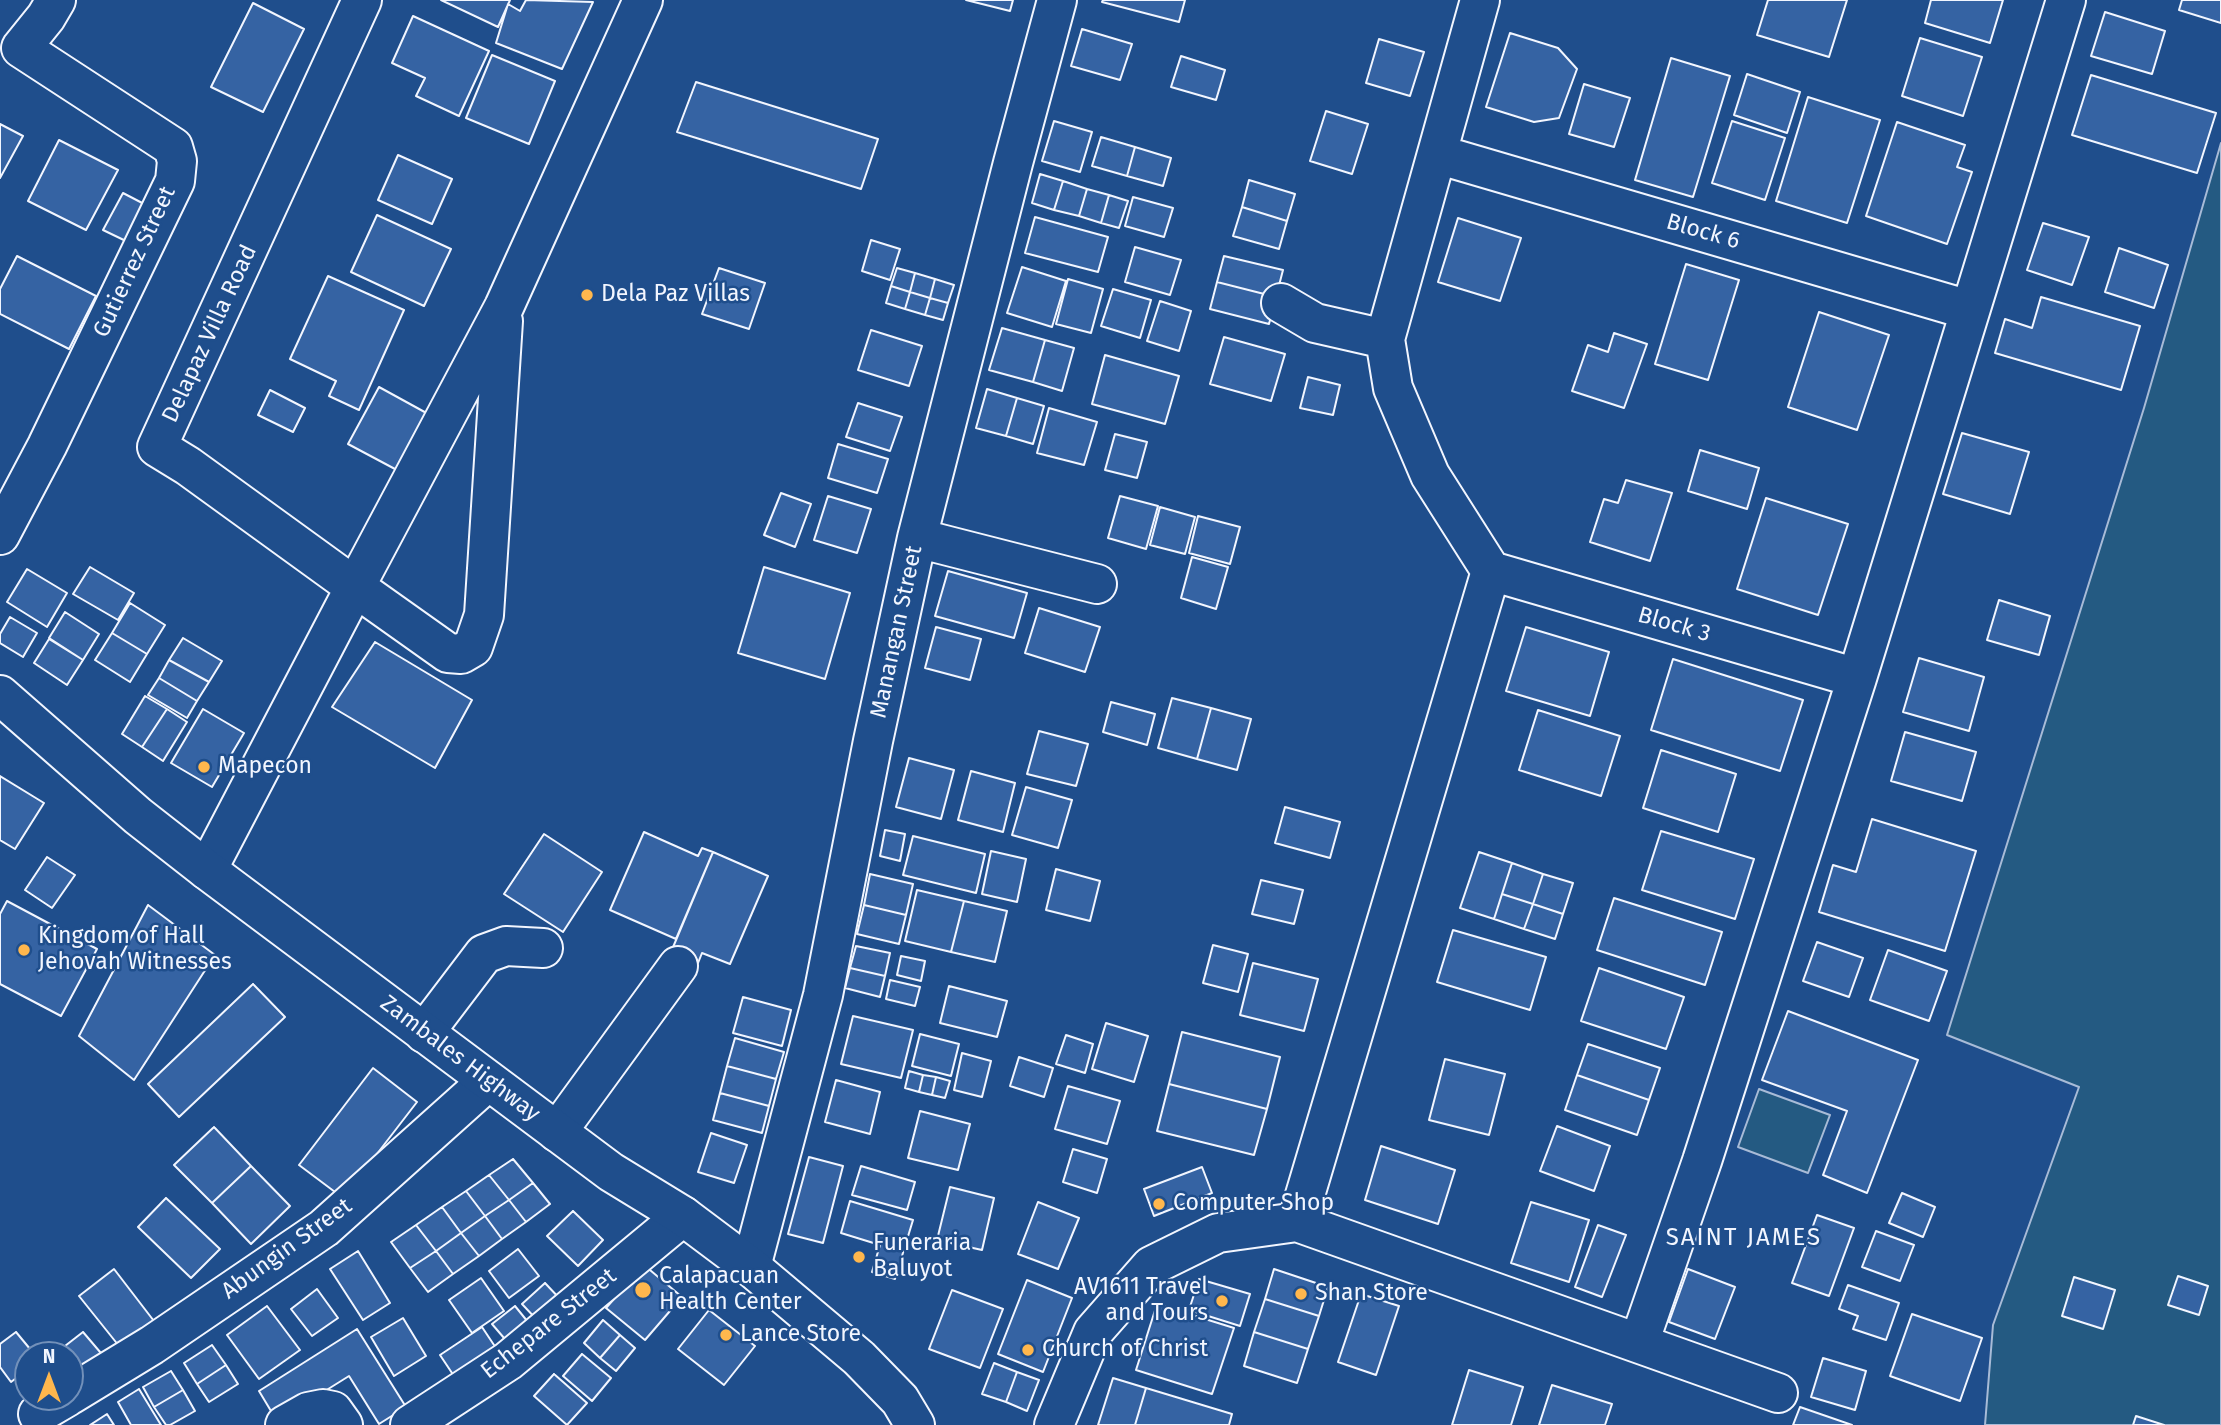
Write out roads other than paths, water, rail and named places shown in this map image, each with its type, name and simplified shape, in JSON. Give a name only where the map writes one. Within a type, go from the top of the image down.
[{"type":"street","name":"Delapaz Villa Road","points":[[362,0],[157,447],[188,466],[448,653],[461,654],[473,647],[484,615],[504,307]]},
{"type":"street","points":[[207,870],[504,307],[643,0]]},
{"type":"street","name":"Manangan Street","points":[[751,1267],[823,995],[870,754],[917,538],[1009,176],[1057,0]]},
{"type":"street","points":[[1297,1222],[1491,571],[1430,475],[1394,388],[1385,339],[1480,0]]},
{"type":"street","points":[[1639,1343],[1702,1161],[1857,678],[2066,0]]},
{"type":"street","name":"Gutierrez Street","points":[[0,535],[47,446],[175,181],[177,161],[173,147],[21,48],[42,6]]},
{"type":"street","name":"Block 6","points":[[1437,154],[1969,310]]},
{"type":"street","points":[[1281,303],[1315,323],[1385,339]]},
{"type":"street","points":[[917,538],[1097,584]]},
{"type":"street","name":"Block 3","points":[[1491,571],[1857,678]]},
{"type":"street","name":"Zambales Highway","points":[[0,695],[138,816],[207,870],[611,1172],[683,1216],[751,1267],[859,1359],[900,1400],[915,1425]]},
{"type":"street","points":[[424,1032],[484,954],[506,946],[543,948]]},
{"type":"street","points":[[557,1132],[678,966]]},
{"type":"street","name":"Abungin Street","points":[[84,1386],[152,1345],[324,1228],[488,1081]]},
{"type":"street","name":"Echepare Street","points":[[410,1425],[508,1360],[683,1216]]},
{"type":"street","points":[[1054,1425],[1093,1332],[1151,1266],[1217,1233],[1297,1222],[1778,1393]]},
{"type":"street","points":[[285,1425],[308,1412],[323,1409],[333,1411],[343,1425]]},
{"type":"place","name":"Dela Paz Villas","points":[[587,295]]},
{"type":"place","name":"Mapecon","points":[[204,767]]},
{"type":"place","name":"Kingdom of Hall Jehovah Witnesses","points":[[24,950]]},
{"type":"place","name":"Computer Shop","points":[[1159,1204]]},
{"type":"place","name":"Funeraria Baluyot","points":[[859,1257]]},
{"type":"place","name":"Calapacuan Health Center","points":[[643,1290]]},
{"type":"place","name":"Shan Store","points":[[1301,1294]]},
{"type":"place","name":"AV1611 Travel and Tours","points":[[1222,1301]]},
{"type":"place","name":"Lance Store","points":[[726,1335]]},
{"type":"place","name":"Church of Christ","points":[[1028,1350]]},
{"type":"district","name":"SAINT JAMES","points":[[1744,1238]]}]
